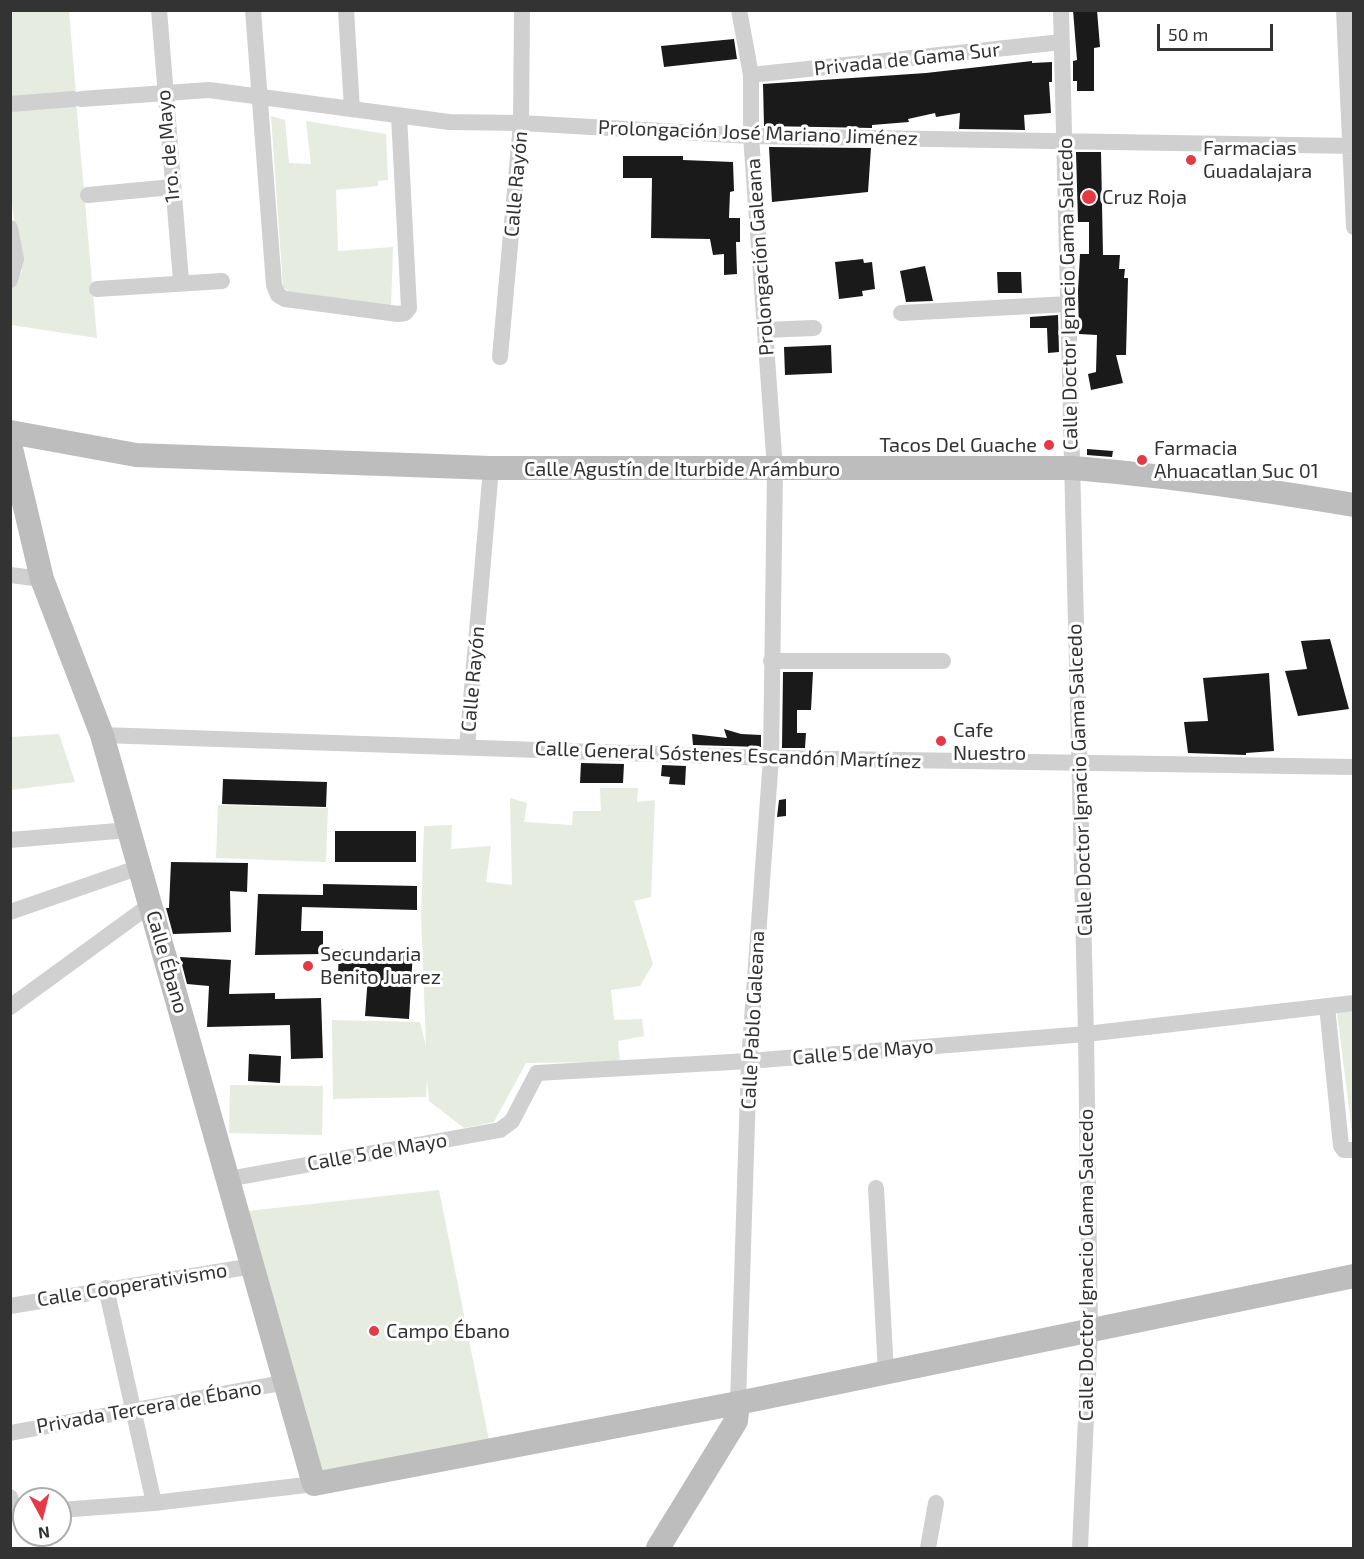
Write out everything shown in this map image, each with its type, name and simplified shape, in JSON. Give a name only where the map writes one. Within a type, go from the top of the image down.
[{"type":"street","name":"1ro. de Mayo","points":[[159,10],[163,92],[181,281]]},
{"type":"street","points":[[253,10],[274,285],[278,295],[285,299],[398,314],[405,313],[410,308],[399,116]]},
{"type":"street","points":[[346,10],[352,109]]},
{"type":"street","name":"Calle Rayón","points":[[500,357],[521,123],[522,10]]},
{"type":"street","name":"Prolongación Galeana","points":[[739,10],[751,75],[751,136],[775,469]]},
{"type":"street","name":"Calle Doctor Ignacio Gama Salcedo","points":[[1061,10],[1086,1034],[1090,1330],[1080,1548]]},
{"type":"street","points":[[1344,10],[1352,146],[1353,227]]},
{"type":"street","name":"Privada de Gama Sur","points":[[751,75],[1062,42]]},
{"type":"street","name":"Prolongación José Mariano Jiménez","points":[[10,104],[209,90],[449,122],[521,123],[751,136],[1352,146]]},
{"type":"street","points":[[88,195],[172,187]]},
{"type":"street","points":[[10,228],[16,259],[10,280]]},
{"type":"street","points":[[98,289],[181,281],[222,281]]},
{"type":"street","points":[[901,313],[1069,304]]},
{"type":"street","points":[[765,330],[814,328]]},
{"type":"street","name":"Calle Agustín de Iturbide Arámburo","points":[[10,432],[136,454],[492,468],[1071,468],[1142,473],[1262,489],[1353,505]]},
{"type":"street","name":"Calle Ébano","points":[[10,444],[42,579],[102,735],[119,831],[140,867],[314,1484]]},
{"type":"street","name":"Calle Rayón","points":[[467,747],[492,468]]},
{"type":"street","name":"Calle Pablo Galeana","points":[[658,1548],[736,1421],[738,1403],[749,1061],[771,758],[775,469]]},
{"type":"street","points":[[10,575],[42,579]]},
{"type":"street","points":[[771,661],[943,661]]},
{"type":"street","name":"Calle General Sóstenes Escandón Martínez","points":[[102,735],[771,758],[1080,765],[1353,767]]},
{"type":"street","points":[[10,840],[119,831]]},
{"type":"street","points":[[10,912],[140,867]]},
{"type":"street","points":[[10,1007],[150,905]]},
{"type":"street","name":"Calle 5 de Mayo","points":[[228,1179],[500,1130],[512,1121],[537,1072],[749,1061],[1086,1034],[1353,1003]]},
{"type":"street","points":[[1327,1006],[1341,1146],[1344,1150],[1353,1150]]},
{"type":"street","points":[[876,1188],[886,1373]]},
{"type":"street","name":"Calle Cooperativismo","points":[[10,1306],[106,1288],[253,1266]]},
{"type":"street","points":[[72,1509],[154,1503],[314,1484],[738,1403],[1353,1276]]},
{"type":"street","points":[[106,1288],[131,1411],[154,1503]]},
{"type":"street","name":"Privada Tercera de Ébano","points":[[10,1433],[287,1382]]},
{"type":"street","points":[[928,1548],[936,1503]]},
{"type":"shaded area","points":[[11,11],[69,11],[76,94],[11,100]]},
{"type":"shaded area","points":[[76,101],[97,338],[11,325],[11,282],[22,272],[11,198],[11,106]]},
{"type":"shaded area","points":[[271,116],[285,120],[289,163],[311,164],[306,121],[386,134],[388,180],[378,181],[378,186],[336,190],[338,251],[393,247],[391,309],[298,298],[283,287]]},
{"type":"shaded area","points":[[59,734],[75,782],[11,790],[11,737]]},
{"type":"shaded area","points":[[600,788],[638,788],[637,802],[655,800],[651,897],[634,901],[653,964],[640,986],[611,990],[614,1020],[642,1019],[644,1036],[618,1041],[620,1062],[526,1063],[494,1122],[464,1128],[429,1101],[427,1078],[426,1097],[333,1099],[332,1020],[420,1022],[426,1046],[421,913],[424,826],[452,825],[451,849],[491,846],[486,882],[512,885],[510,798],[527,803],[524,822],[572,825],[573,811],[601,811]]},
{"type":"shaded area","points":[[218,805],[328,808],[326,862],[216,858]]},
{"type":"shaded area","points":[[1353,1010],[1353,1141],[1337,1012]]},
{"type":"shaded area","points":[[230,1085],[323,1086],[322,1135],[229,1133]]},
{"type":"shaded area","name":"Campo Ébano","points":[[439,1190],[491,1450],[322,1483],[248,1211]]},
{"type":"building","points":[[1073,10],[1097,10],[1100,47],[1094,48],[1094,91],[1077,91],[1077,81],[1073,81],[1073,61],[1077,60]]},
{"type":"building","points":[[734,39],[737,59],[664,67],[661,46]]},
{"type":"building","points":[[1032,61],[1032,63],[1052,62],[1052,82],[1049,82],[1051,113],[1024,115],[1025,130],[959,129],[960,113],[936,117],[935,113],[908,119],[909,122],[872,125],[872,128],[764,126],[763,84],[926,73]]},
{"type":"building","points":[[769,147],[871,148],[868,192],[772,202]]},
{"type":"building","points":[[1076,152],[1101,152],[1103,255],[1120,255],[1119,269],[1125,269],[1124,278],[1128,278],[1126,355],[1116,355],[1123,383],[1091,390],[1088,374],[1096,372],[1097,335],[1079,334],[1080,254],[1089,254],[1089,222],[1078,222]]},
{"type":"building","points":[[623,156],[683,156],[683,160],[733,162],[734,191],[730,192],[729,218],[740,218],[740,242],[736,242],[737,274],[724,275],[724,254],[713,255],[710,239],[651,238],[652,178],[623,178]]},
{"type":"building","points":[[863,259],[864,263],[872,262],[875,289],[862,291],[863,296],[839,299],[835,262]]},
{"type":"building","points":[[925,266],[933,301],[906,302],[900,271]]},
{"type":"building","points":[[997,272],[1021,272],[1022,293],[998,293]]},
{"type":"building","points":[[1058,315],[1059,352],[1048,353],[1047,328],[1030,328],[1030,317]]},
{"type":"building","points":[[831,345],[832,373],[785,375],[784,347]]},
{"type":"building","points":[[1087,449],[1113,451],[1112,457],[1087,455]]},
{"type":"building","points":[[1330,639],[1349,709],[1298,716],[1285,671],[1307,669],[1301,641]]},
{"type":"building","points":[[783,672],[813,672],[811,710],[797,710],[797,733],[806,733],[805,748],[782,748]]},
{"type":"building","points":[[1269,673],[1274,751],[1246,753],[1246,755],[1188,753],[1184,722],[1208,721],[1203,678]]},
{"type":"building","points":[[724,729],[741,734],[761,735],[761,747],[693,745],[692,734],[727,738]]},
{"type":"building","points":[[581,763],[624,764],[623,783],[580,783]]},
{"type":"building","points":[[662,765],[686,766],[685,785],[669,784],[670,777],[661,776]]},
{"type":"building","points":[[223,779],[327,782],[326,807],[222,804]]},
{"type":"building","points":[[786,799],[786,816],[777,817],[779,800]]},
{"type":"building","points":[[335,831],[416,831],[416,862],[335,862]]},
{"type":"building","points":[[171,862],[248,863],[247,892],[230,891],[231,932],[173,934],[166,908],[169,908]]},
{"type":"building","points":[[323,884],[417,886],[417,910],[302,907],[301,931],[323,931],[323,954],[255,955],[258,894],[323,895]]},
{"type":"building","points":[[339,949],[413,951],[409,1019],[365,1016],[368,976],[338,975]]},
{"type":"building","points":[[180,957],[231,960],[229,994],[275,993],[275,999],[321,998],[323,1058],[291,1059],[290,1025],[207,1027],[209,986],[187,984]]},
{"type":"building","points":[[249,1054],[281,1056],[280,1083],[248,1081]]},
{"type":"place","name":"Farmacias Guadalajara","points":[[1191,160]]},
{"type":"place","name":"Cruz Roja","points":[[1089,197]]},
{"type":"place","name":"Tacos Del Guache","points":[[1049,445]]},
{"type":"place","name":"Farmacia Ahuacatlan Suc 01","points":[[1142,460]]},
{"type":"place","name":"Cafe Nuestro","points":[[941,741]]},
{"type":"place","name":"Secundaria Benito Juarez","points":[[308,966]]},
{"type":"place","name":"Campo Ébano","points":[[374,1331]]}]
